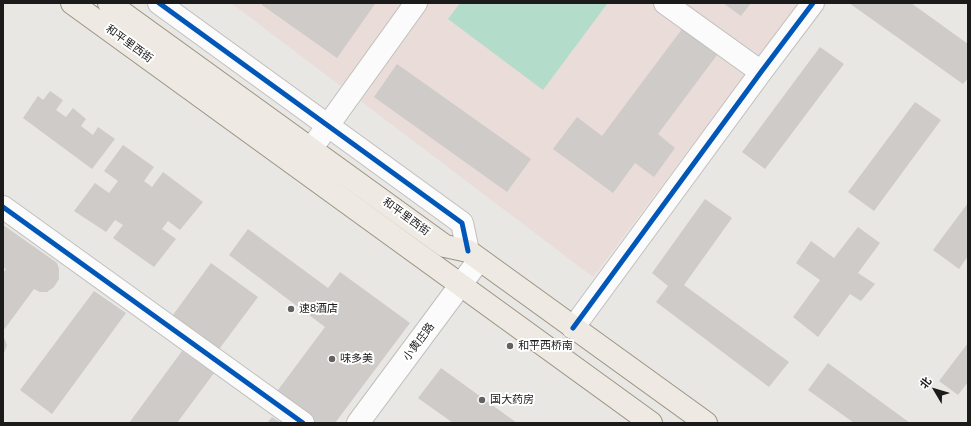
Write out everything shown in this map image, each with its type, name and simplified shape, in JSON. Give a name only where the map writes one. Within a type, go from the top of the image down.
[{"type":"main road","name":"和平里西街","points":[[72,3],[651,423]]},
{"type":"main road","name":"和平里西街","points":[[109,3],[445,246],[473,255],[706,423]]},
{"type":"street","points":[[159,3],[462,223],[473,255]]},
{"type":"street","points":[[311,149],[416,3]]},
{"type":"street","points":[[665,3],[761,72]]},
{"type":"street","points":[[573,328],[813,3]]},
{"type":"street","points":[[3,207],[303,423]]},
{"type":"street","name":"小黄庄路","points":[[358,423],[461,285],[473,255]]},
{"type":"shaded area","points":[[231,3],[799,3],[593,277]]},
{"type":"green space","points":[[460,3],[607,4],[543,90],[448,19]]},
{"type":"building","points":[[262,3],[375,4],[337,58],[262,5]]},
{"type":"building","points":[[723,3],[751,3],[741,16]]},
{"type":"building","points":[[849,3],[911,3],[968,44],[968,78],[963,84]]},
{"type":"building","points":[[682,29],[717,55],[658,134],[675,148],[654,177],[635,163],[613,193],[553,149],[577,117],[602,136]]},
{"type":"building","points":[[820,47],[844,64],[765,169],[742,152]]},
{"type":"building","points":[[397,64],[531,159],[507,192],[374,97]]},
{"type":"building","points":[[50,91],[63,100],[56,110],[66,117],[73,108],[86,119],[81,126],[93,135],[98,127],[115,139],[92,169],[23,118],[38,96],[43,100]]},
{"type":"building","points":[[915,102],[941,120],[874,211],[848,192]]},
{"type":"building","points":[[123,145],[154,167],[144,181],[152,187],[163,172],[203,202],[180,230],[168,221],[162,229],[176,239],[154,267],[113,238],[123,225],[115,220],[106,232],[74,211],[95,183],[109,193],[118,181],[104,171]]},
{"type":"building","points":[[705,199],[732,218],[684,285],[789,362],[769,387],[656,302],[668,286],[652,273]]},
{"type":"building","points":[[968,203],[968,256],[959,269],[933,250]]},
{"type":"building","points":[[3,225],[57,263],[59,269],[59,279],[54,287],[47,292],[40,292],[34,289],[3,331],[3,273],[6,269],[3,267]]},
{"type":"building","points":[[858,227],[880,243],[858,273],[875,284],[861,301],[850,294],[818,337],[793,317],[820,280],[796,263],[811,241],[834,258]]},
{"type":"building","points":[[248,229],[328,288],[340,272],[410,323],[335,423],[314,423],[275,394],[325,327],[229,255]]},
{"type":"building","points":[[211,263],[258,297],[217,352],[170,319]]},
{"type":"building","points":[[94,291],[126,313],[52,414],[20,390]]},
{"type":"building","points":[[3,335],[7,345],[3,356]]},
{"type":"building","points":[[968,343],[968,382],[958,395],[939,381]]},
{"type":"building","points":[[182,351],[214,373],[177,423],[129,423]]},
{"type":"building","points":[[828,363],[910,423],[854,423],[808,390]]},
{"type":"building","points":[[441,368],[517,423],[453,423],[418,398]]},
{"type":"building","points":[[272,417],[281,423],[267,423]]},
{"type":"cycle path","points":[[159,3],[462,223],[468,251]]},
{"type":"cycle path","points":[[573,328],[813,3]]},
{"type":"cycle path","points":[[3,207],[303,423]]},
{"type":"place","name":"速8酒店","points":[[291,309]]},
{"type":"place","name":"和平西桥南","points":[[510,346]]},
{"type":"place","name":"味多美","points":[[332,359]]},
{"type":"place","name":"国大药房","points":[[482,400]]}]
